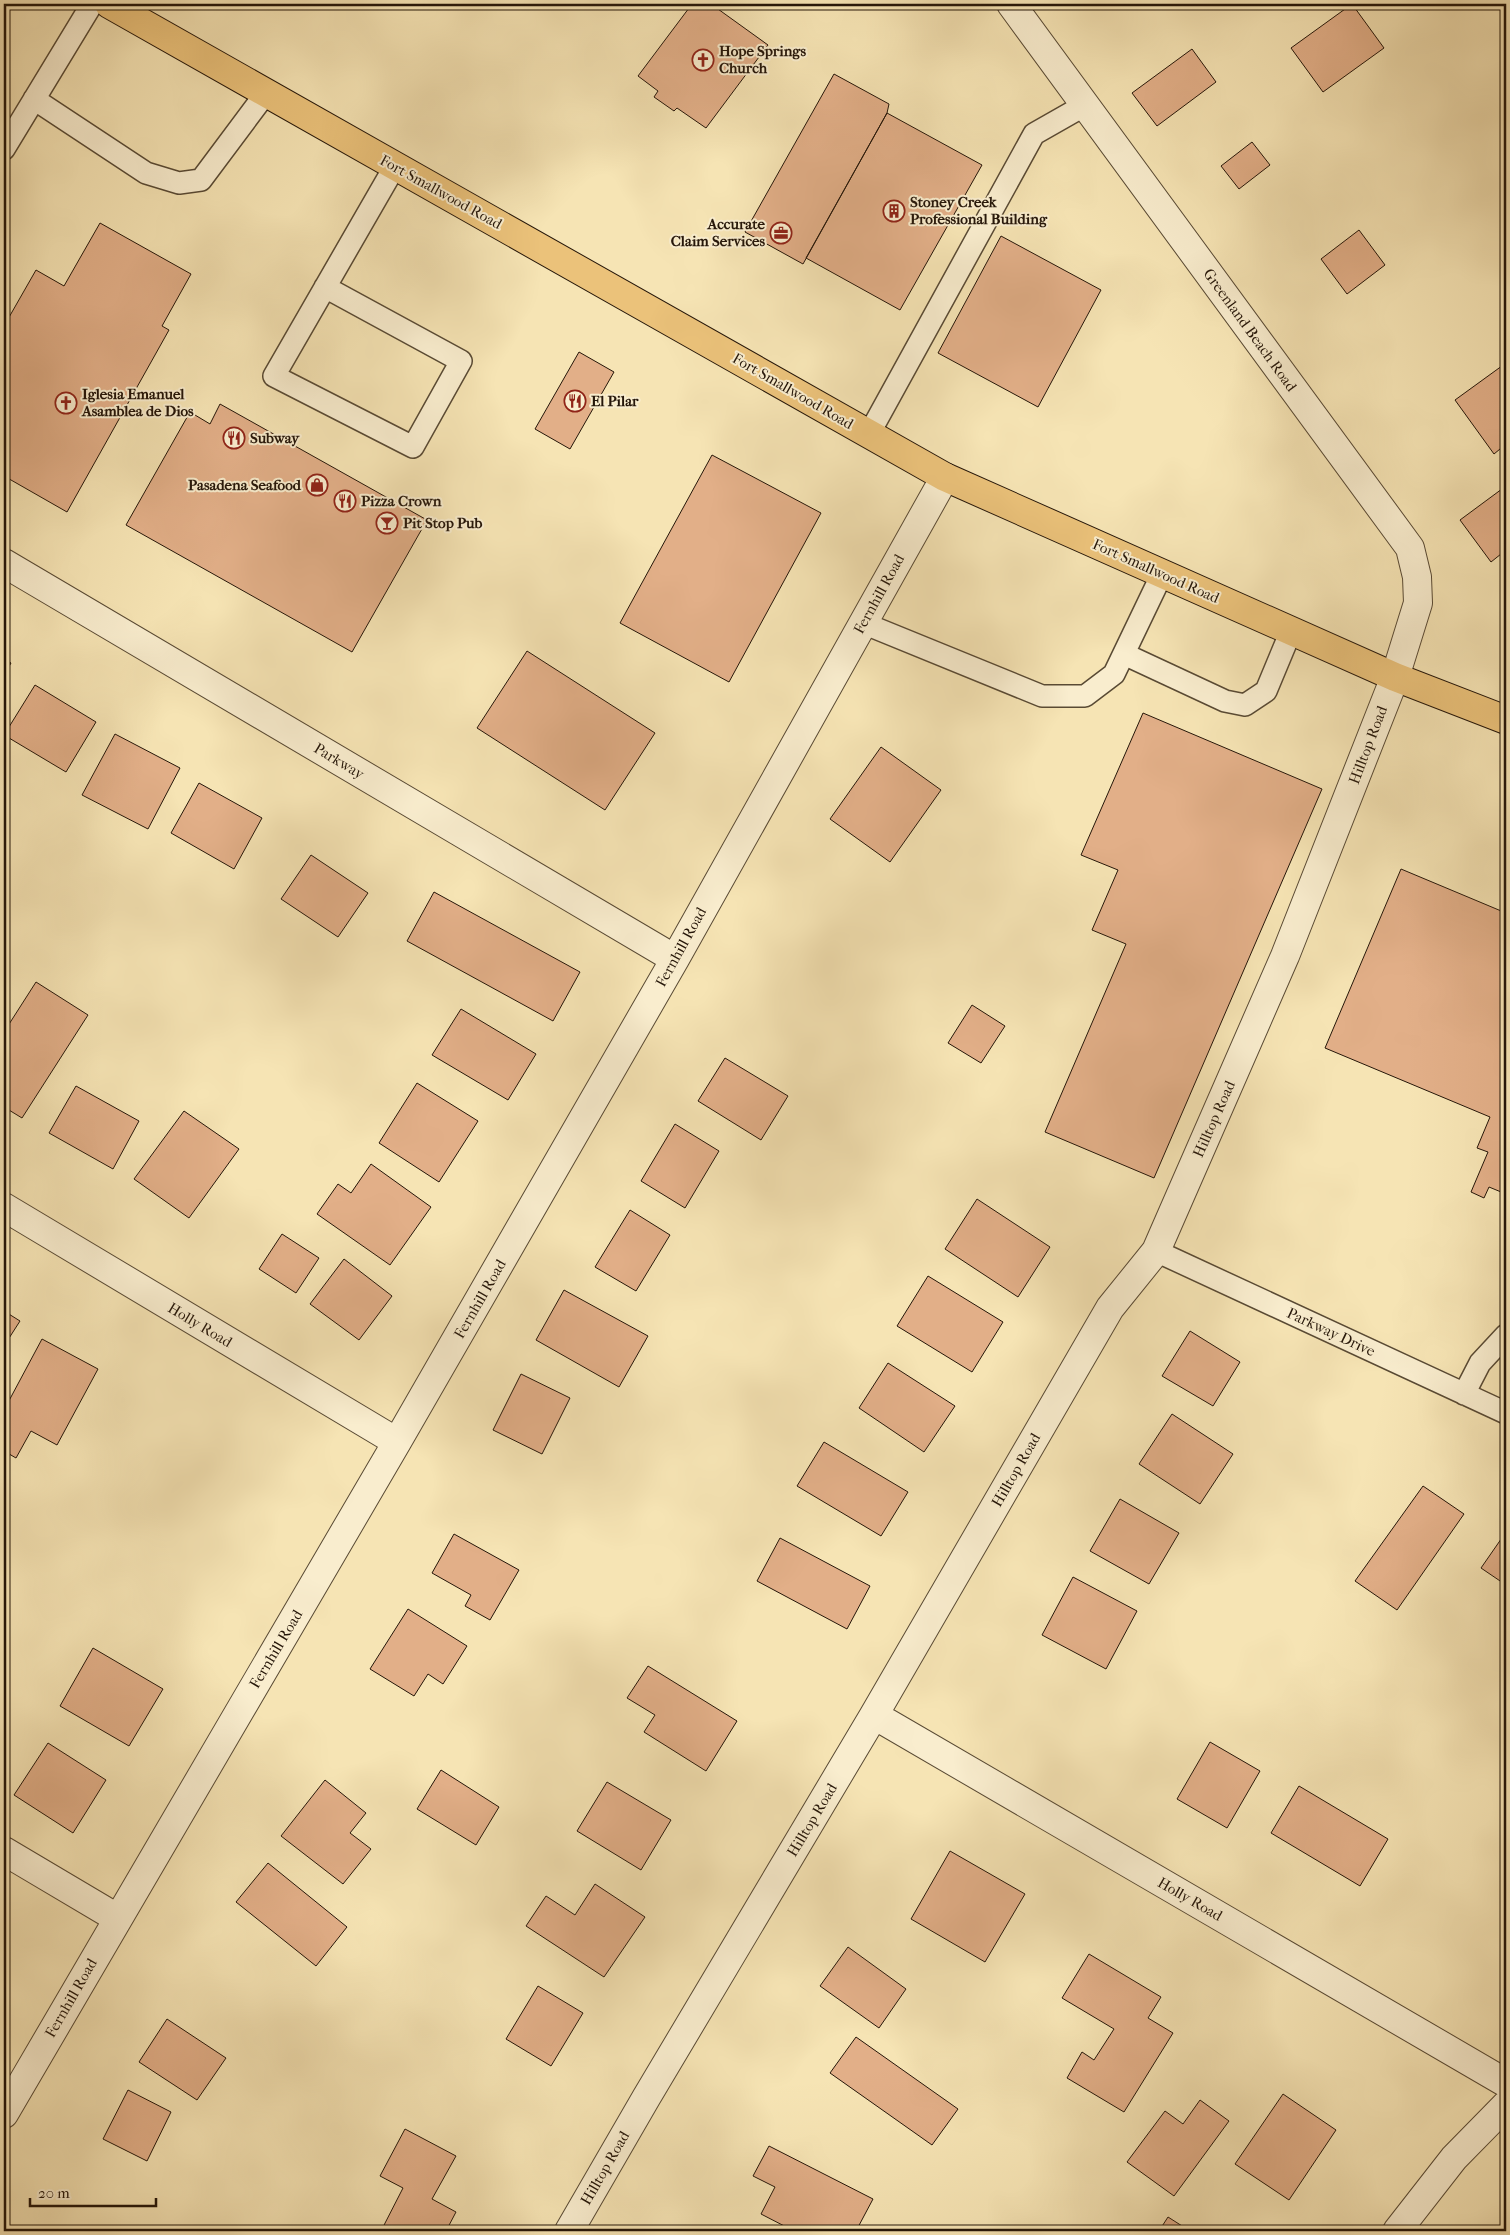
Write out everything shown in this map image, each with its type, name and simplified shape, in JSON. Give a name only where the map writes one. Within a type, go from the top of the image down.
[{"type":"main road","name":"Fort Smallwood Road","points":[[109,4],[945,477],[1395,677],[1506,720]]},
{"type":"street","name":"Greenland Beach Road","points":[[1011,4],[1410,548],[1417,577],[1418,603],[1395,677]]},
{"type":"street","name":"Fernhill Road","points":[[4,2114],[397,1442],[675,959],[945,477]]},
{"type":"street","name":"Parkway","points":[[4,563],[675,959]]},
{"type":"street","name":"Hilltop Road","points":[[569,2231],[651,2089],[874,1715],[1110,1308],[1156,1251],[1285,956],[1395,677]]},
{"type":"street","name":"Holly Road","points":[[4,1207],[397,1442]]},
{"type":"street","name":"Holly Road","points":[[874,1715],[1506,2083]]},
{"type":"street","points":[[4,1851],[117,1918]]},
{"type":"street","points":[[1397,2231],[1454,2158],[1506,2106]]},
{"type":"lane","points":[[4,148],[92,4]]},
{"type":"lane","points":[[34,99],[146,173],[179,184],[201,180],[266,93]]},
{"type":"lane","points":[[869,434],[1034,134],[1085,105]]},
{"type":"lane","points":[[325,287],[461,361],[414,447],[274,376],[325,287],[395,166]]},
{"type":"lane","points":[[863,622],[1042,696],[1084,696],[1114,674],[1162,574]]},
{"type":"lane","points":[[1124,654],[1225,701],[1246,705],[1266,691],[1291,631]]},
{"type":"lane","name":"Parkway Drive","points":[[1156,1251],[1506,1413]]},
{"type":"lane","points":[[1464,1394],[1480,1363],[1506,1335]]},
{"type":"building","name":"Hope Springs Church","points":[[692,4],[711,4],[768,45],[706,128],[677,108],[674,111],[654,97],[658,91],[638,76]]},
{"type":"building","points":[[1352,4],[1384,48],[1323,92],[1291,48]]},
{"type":"building","points":[[1192,49],[1216,82],[1157,126],[1132,93]]},
{"type":"building","points":[[834,74],[889,104],[887,113],[803,264],[745,232]]},
{"type":"building","name":"Stoney Creek Professional Building","points":[[887,113],[982,165],[900,310],[806,258]]},
{"type":"building","points":[[1252,142],[1270,165],[1239,189],[1221,166]]},
{"type":"building","name":"Iglesia Emanuel Asamblea de Dios","points":[[100,223],[191,274],[162,326],[169,330],[67,512],[4,476],[4,326],[36,270],[64,286]]},
{"type":"building","points":[[1359,230],[1385,265],[1347,294],[1321,259]]},
{"type":"building","points":[[1001,236],[1101,290],[1038,407],[938,353]]},
{"type":"building","name":"El Pilar","points":[[579,352],[614,372],[570,449],[535,429]]},
{"type":"building","points":[[1506,363],[1506,444],[1494,454],[1455,400]]},
{"type":"building","points":[[220,404],[427,520],[352,652],[126,525],[190,412],[210,424]]},
{"type":"building","points":[[712,455],[821,513],[729,682],[620,623]]},
{"type":"building","points":[[1506,486],[1506,550],[1491,562],[1460,520]]},
{"type":"building","points":[[527,651],[655,733],[605,810],[477,728]]},
{"type":"building","points":[[4,659],[11,663],[4,675]]},
{"type":"building","points":[[35,685],[96,722],[66,772],[4,735]]},
{"type":"building","points":[[1143,713],[1322,789],[1154,1178],[1045,1132],[1126,944],[1092,930],[1118,870],[1081,855]]},
{"type":"building","points":[[115,734],[180,768],[148,829],[82,795]]},
{"type":"building","points":[[881,747],[941,790],[890,862],[830,819]]},
{"type":"building","points":[[199,783],[262,818],[234,869],[171,833]]},
{"type":"building","points":[[311,855],[368,893],[338,937],[281,899]]},
{"type":"building","points":[[1401,869],[1506,913],[1506,1194],[1489,1187],[1484,1198],[1471,1192],[1488,1152],[1477,1148],[1490,1117],[1325,1048]]},
{"type":"building","points":[[434,892],[580,972],[553,1021],[407,941]]},
{"type":"building","points":[[36,982],[88,1015],[22,1118],[4,1107],[4,1032]]},
{"type":"building","points":[[972,1005],[1005,1026],[981,1063],[948,1043]]},
{"type":"building","points":[[461,1009],[536,1054],[508,1100],[432,1055]]},
{"type":"building","points":[[725,1058],[788,1096],[761,1140],[698,1101]]},
{"type":"building","points":[[417,1083],[478,1121],[439,1182],[379,1143]]},
{"type":"building","points":[[76,1086],[139,1121],[113,1169],[49,1133]]},
{"type":"building","points":[[184,1111],[239,1149],[189,1218],[134,1179]]},
{"type":"building","points":[[675,1124],[719,1151],[685,1208],[641,1181]]},
{"type":"building","points":[[371,1164],[431,1207],[390,1265],[317,1214],[338,1184],[351,1193]]},
{"type":"building","points":[[977,1199],[1050,1247],[1018,1297],[945,1249]]},
{"type":"building","points":[[630,1210],[670,1235],[636,1291],[595,1267]]},
{"type":"building","points":[[282,1234],[319,1258],[296,1293],[259,1269]]},
{"type":"building","points":[[344,1259],[392,1296],[359,1340],[310,1304]]},
{"type":"building","points":[[928,1276],[1003,1322],[972,1372],[897,1326]]},
{"type":"building","points":[[564,1290],[648,1336],[619,1387],[536,1340]]},
{"type":"building","points":[[4,1311],[20,1321],[4,1346]]},
{"type":"building","points":[[1190,1331],[1240,1362],[1213,1406],[1162,1376]]},
{"type":"building","points":[[42,1339],[98,1369],[57,1445],[31,1431],[16,1458],[4,1451],[4,1410]]},
{"type":"building","points":[[888,1363],[955,1406],[924,1452],[859,1408]]},
{"type":"building","points":[[521,1374],[570,1398],[542,1454],[493,1430]]},
{"type":"building","points":[[1172,1414],[1233,1454],[1200,1504],[1139,1464]]},
{"type":"building","points":[[824,1442],[908,1492],[881,1536],[797,1486]]},
{"type":"building","points":[[1423,1486],[1464,1514],[1397,1610],[1355,1581]]},
{"type":"building","points":[[1120,1499],[1179,1533],[1149,1584],[1090,1551]]},
{"type":"building","points":[[1506,1532],[1506,1585],[1481,1568]]},
{"type":"building","points":[[454,1534],[519,1570],[490,1620],[465,1606],[471,1595],[432,1573]]},
{"type":"building","points":[[780,1538],[870,1586],[847,1629],[757,1581]]},
{"type":"building","points":[[1073,1577],[1137,1611],[1106,1669],[1042,1635]]},
{"type":"building","points":[[408,1609],[467,1646],[443,1684],[428,1674],[414,1696],[370,1669]]},
{"type":"building","points":[[93,1648],[163,1689],[129,1746],[60,1706]]},
{"type":"building","points":[[648,1666],[737,1721],[706,1771],[644,1732],[655,1715],[627,1698]]},
{"type":"building","points":[[1210,1742],[1260,1771],[1227,1828],[1177,1799]]},
{"type":"building","points":[[48,1743],[106,1780],[73,1833],[14,1795]]},
{"type":"building","points":[[441,1770],[499,1807],[476,1845],[417,1809]]},
{"type":"building","points":[[325,1780],[366,1813],[350,1833],[371,1849],[343,1884],[281,1836]]},
{"type":"building","points":[[607,1782],[671,1820],[641,1870],[577,1831]]},
{"type":"building","points":[[1299,1786],[1388,1839],[1360,1886],[1271,1833]]},
{"type":"building","points":[[950,1851],[1025,1894],[985,1962],[911,1919]]},
{"type":"building","points":[[268,1863],[347,1927],[316,1966],[236,1902]]},
{"type":"building","points":[[595,1884],[645,1917],[604,1977],[526,1926],[546,1896],[575,1915]]},
{"type":"building","points":[[848,1947],[906,1989],[879,2028],[820,1986]]},
{"type":"building","points":[[1089,1954],[1161,1997],[1148,2018],[1173,2033],[1124,2112],[1067,2078],[1082,2052],[1094,2060],[1114,2029],[1062,1998]]},
{"type":"building","points":[[538,1986],[583,2013],[551,2066],[506,2039]]},
{"type":"building","points":[[167,2019],[226,2058],[197,2100],[139,2062]]},
{"type":"building","points":[[856,2037],[958,2109],[932,2145],[830,2073]]},
{"type":"building","points":[[128,2090],[171,2112],[147,2161],[103,2139]]},
{"type":"building","points":[[1283,2094],[1336,2130],[1289,2200],[1235,2164]]},
{"type":"building","points":[[1200,2100],[1229,2121],[1174,2196],[1127,2162],[1165,2111],[1183,2124]]},
{"type":"building","points":[[405,2129],[456,2156],[432,2199],[456,2212],[446,2231],[381,2231],[403,2188],[380,2176]]},
{"type":"building","points":[[769,2146],[873,2199],[856,2231],[794,2231],[761,2214],[775,2187],[753,2176]]},
{"type":"building","points":[[1168,2217],[1190,2231],[1159,2231]]},
{"type":"place","name":"Hope Springs Church","points":[[703,60]]},
{"type":"place","name":"Stoney Creek Professional Building","points":[[894,211]]},
{"type":"place","name":"Accurate Claim Services","points":[[781,233]]},
{"type":"place","name":"El Pilar","points":[[575,401]]},
{"type":"place","name":"Iglesia Emanuel Asamblea de Dios","points":[[66,403]]},
{"type":"place","name":"Subway","points":[[234,438]]},
{"type":"place","name":"Pasadena Seafood","points":[[317,485]]},
{"type":"place","name":"Pizza Crown","points":[[345,501]]},
{"type":"place","name":"Pit Stop Pub","points":[[387,523]]}]
